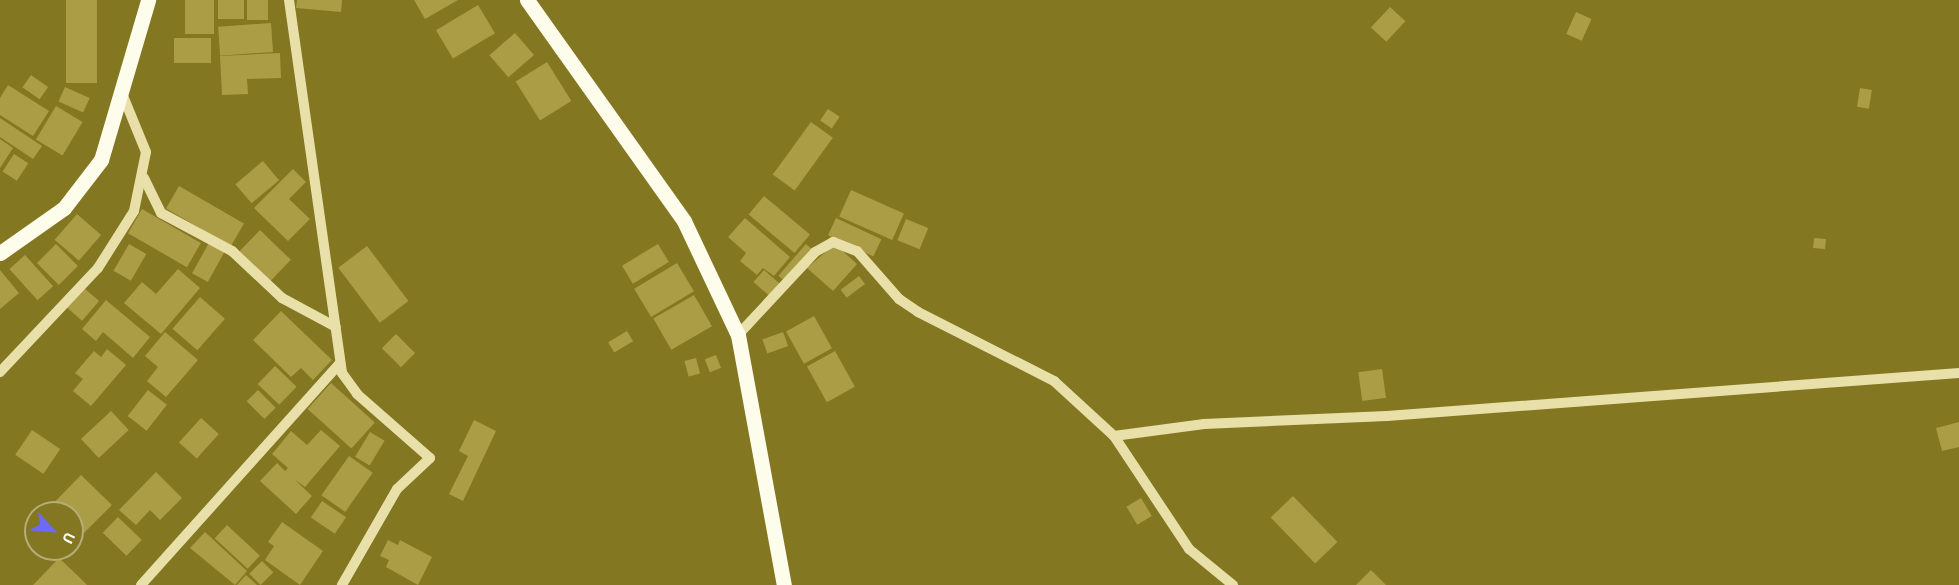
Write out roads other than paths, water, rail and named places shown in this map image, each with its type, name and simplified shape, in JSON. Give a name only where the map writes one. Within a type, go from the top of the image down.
[{"type":"main road","points":[[0,253],[64,208],[101,160],[148,0]]},
{"type":"main road","points":[[527,0],[684,221],[738,335],[784,585]]},
{"type":"street","points":[[289,0],[336,327],[339,364],[357,394],[430,458],[397,489],[342,585]]},
{"type":"street","points":[[0,372],[98,268],[134,211],[144,178],[142,131],[121,91]]},
{"type":"street","points":[[144,178],[161,213],[232,251],[282,298],[336,327]]},
{"type":"street","points":[[738,335],[815,252],[840,242],[857,251],[899,299],[1054,381],[1114,436],[1189,549],[1233,585]]},
{"type":"street","points":[[141,585],[339,364]]},
{"type":"street","points":[[1114,436],[1204,424],[1387,416],[1959,373]]}]
